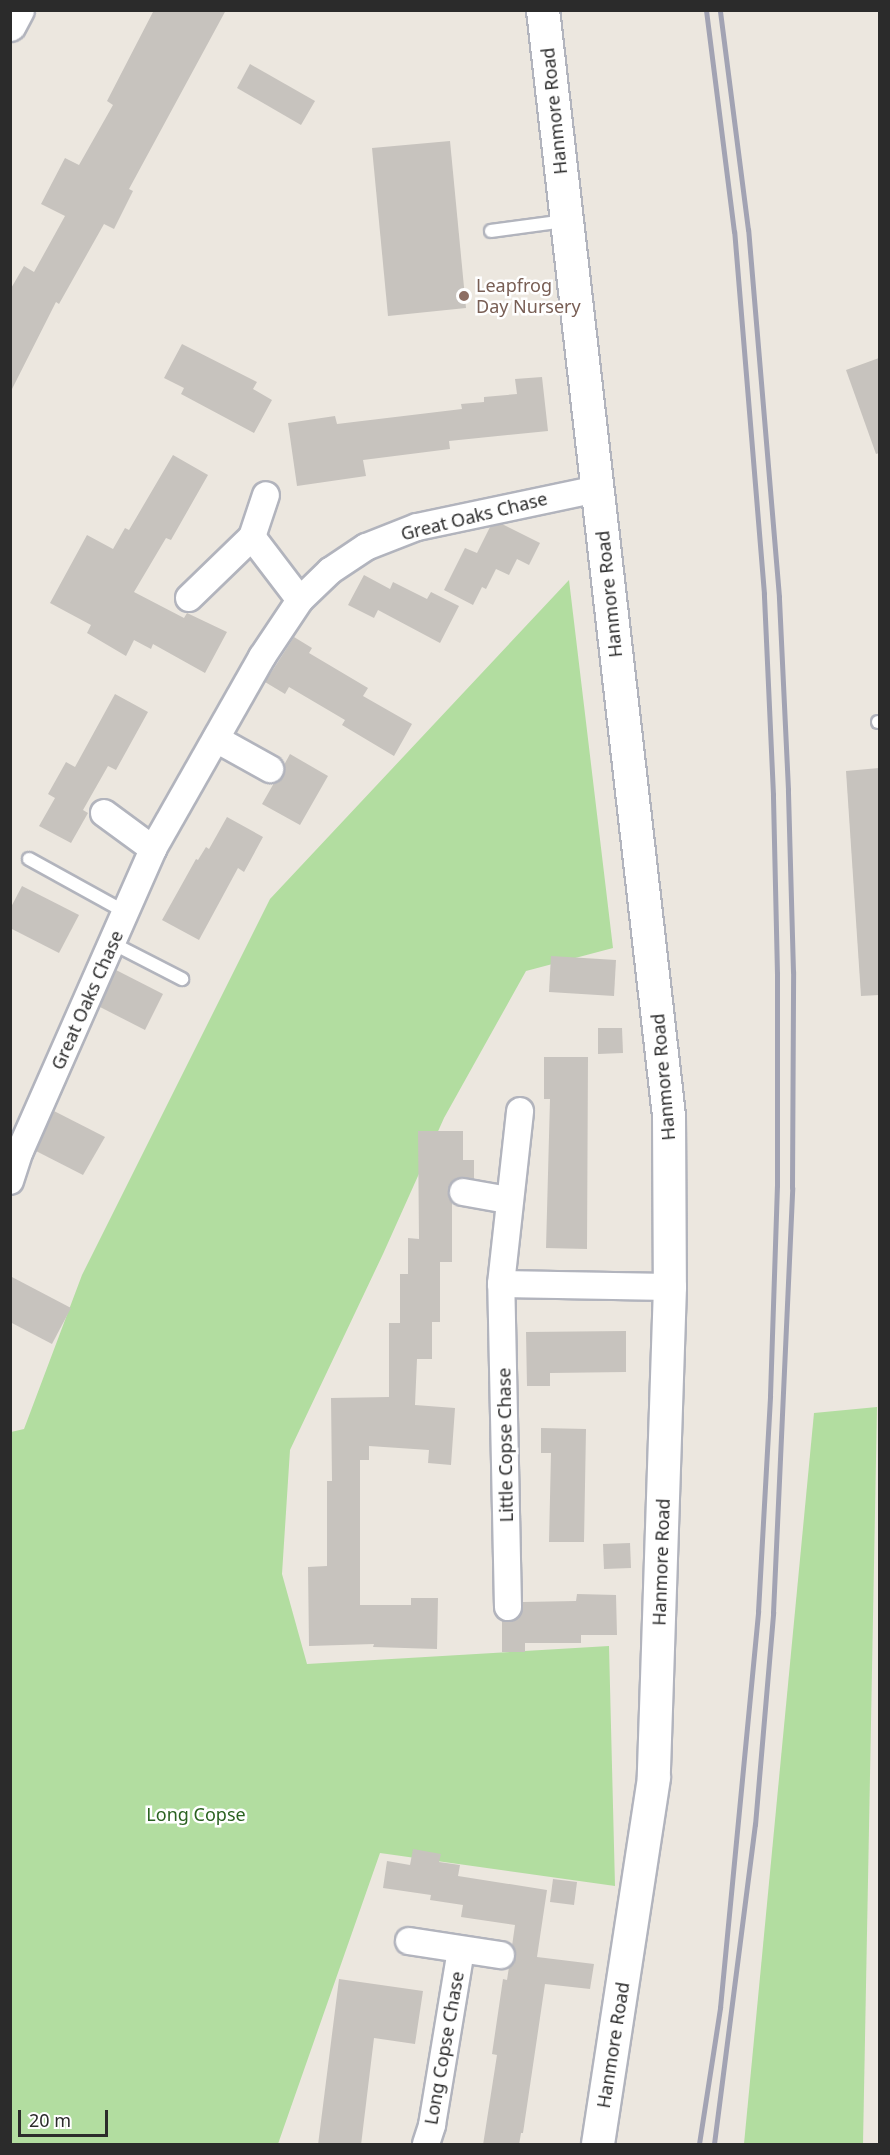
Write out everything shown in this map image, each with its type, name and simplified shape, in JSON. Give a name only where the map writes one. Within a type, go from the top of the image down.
[{"type":"street","points":[[10,25],[18,10]]},
{"type":"street","name":"Hanmore Road","points":[[543,10],[669,1116],[670,1287],[654,1778],[598,2145]]},
{"type":"street","name":"Great Oaks Chase","points":[[10,1181],[15,1146],[112,943],[153,849],[262,657],[300,600],[330,571],[366,547],[417,527],[597,489]]},
{"type":"street","points":[[189,598],[252,537],[266,495]]},
{"type":"street","points":[[252,537],[300,600]]},
{"type":"street","points":[[216,739],[270,769]]},
{"type":"street","points":[[104,813],[153,849]]},
{"type":"street","name":"Little Copse Chase","points":[[508,1606],[501,1284],[508,1200],[520,1111]]},
{"type":"street","points":[[463,1192],[508,1200]]},
{"type":"street","points":[[501,1284],[670,1287]]},
{"type":"street","name":"Long Copse Chase","points":[[409,1941],[501,1955]]},
{"type":"street","name":"Long Copse Chase","points":[[426,2145],[432,2125],[461,1950]]},
{"type":"lane","points":[[491,231],[566,220]]},
{"type":"lane","points":[[29,859],[125,912]]},
{"type":"lane","points":[[112,943],[182,979]]},
{"type":"green space","name":"Long Copse","points":[[569,580],[613,948],[526,971],[444,1118],[383,1254],[290,1450],[282,1574],[307,1664],[609,1646],[615,1886],[380,1853],[278,2144],[11,2144],[11,1432],[24,1429],[82,1275],[270,899]]},
{"type":"green space","points":[[877,1407],[863,2144],[744,2144],[814,1413]]},
{"type":"building","points":[[154,10],[226,10],[129,189],[133,191],[114,229],[104,224],[59,304],[56,302],[10,393],[10,290],[24,266],[34,272],[65,216],[41,204],[65,158],[79,165],[113,105],[107,101]]},
{"type":"building","points":[[250,64],[315,101],[301,125],[237,88]]},
{"type":"building","points":[[450,141],[466,308],[388,316],[372,148]]},
{"type":"building","points":[[182,344],[257,382],[253,389],[272,400],[254,433],[181,394],[184,388],[164,378]]},
{"type":"building","points":[[879,358],[879,453],[876,454],[846,370]]},
{"type":"building","points":[[542,377],[548,431],[449,441],[450,449],[363,460],[366,476],[297,486],[288,423],[335,416],[337,424],[462,409],[461,404],[484,402],[484,397],[517,394],[515,379]]},
{"type":"building","points":[[173,455],[208,475],[171,540],[166,538],[134,592],[184,618],[187,613],[227,632],[205,673],[153,644],[151,649],[134,640],[126,656],[87,633],[91,625],[50,603],[87,535],[113,549],[125,528],[129,530]]},
{"type":"building","points":[[502,524],[540,543],[529,565],[517,559],[509,575],[496,569],[486,589],[482,587],[473,605],[444,590],[465,548],[477,553],[490,527]]},
{"type":"building","points":[[364,575],[390,589],[393,582],[427,599],[431,592],[459,606],[440,643],[378,610],[374,618],[348,605]]},
{"type":"building","points":[[294,637],[312,648],[309,653],[368,688],[363,696],[412,724],[394,756],[342,725],[345,720],[289,687],[285,694],[265,682]]},
{"type":"building","points":[[115,694],[148,712],[116,770],[108,766],[83,810],[88,813],[71,843],[39,826],[55,798],[48,794],[66,762],[75,767]]},
{"type":"building","points":[[290,754],[328,776],[300,825],[262,804],[274,783],[283,777],[284,765]]},
{"type":"building","points":[[879,768],[879,995],[861,996],[846,771]]},
{"type":"building","points":[[227,817],[263,837],[244,872],[238,868],[199,940],[162,920],[196,859],[198,860],[206,847],[209,849]]},
{"type":"building","points":[[22,886],[79,915],[59,953],[10,928],[10,909]]},
{"type":"building","points":[[551,956],[616,960],[614,996],[549,992]]},
{"type":"building","points":[[116,970],[163,994],[145,1030],[100,1007]]},
{"type":"building","points":[[598,1028],[622,1028],[623,1053],[598,1054]]},
{"type":"building","points":[[544,1057],[588,1057],[587,1249],[546,1248],[550,1099],[544,1099]]},
{"type":"building","points":[[54,1111],[105,1137],[83,1175],[36,1151]]},
{"type":"building","points":[[418,1131],[463,1131],[463,1160],[474,1160],[474,1179],[457,1178],[448,1189],[452,1202],[452,1262],[440,1262],[440,1322],[432,1322],[432,1359],[417,1359],[415,1405],[455,1408],[451,1465],[428,1463],[429,1450],[369,1446],[369,1460],[360,1460],[360,1605],[411,1605],[411,1598],[438,1598],[437,1649],[373,1647],[374,1644],[309,1646],[308,1567],[327,1566],[327,1481],[332,1481],[331,1398],[389,1397],[389,1323],[400,1323],[400,1274],[408,1274],[408,1238],[419,1239]]},
{"type":"building","points":[[10,1276],[71,1308],[52,1344],[10,1322]]},
{"type":"building","points":[[626,1331],[626,1372],[550,1373],[550,1386],[527,1386],[526,1332]]},
{"type":"building","points":[[541,1428],[586,1429],[584,1542],[549,1542],[551,1453],[541,1453]]},
{"type":"building","points":[[630,1543],[631,1568],[604,1569],[603,1544]]},
{"type":"building","points":[[577,1594],[616,1595],[617,1635],[581,1635],[581,1643],[525,1643],[525,1652],[502,1652],[502,1621],[516,1619],[521,1614],[523,1602],[576,1601]]},
{"type":"building","points":[[413,1849],[441,1854],[439,1862],[460,1865],[458,1876],[547,1890],[537,1957],[594,1964],[590,1989],[545,1984],[523,2133],[521,2133],[519,2145],[483,2145],[497,2055],[492,2054],[503,1979],[507,1980],[509,1967],[516,1958],[512,1946],[515,1925],[461,1917],[463,1905],[430,1900],[431,1895],[383,1888],[387,1861],[410,1865]]},
{"type":"building","points":[[553,1879],[577,1882],[574,1905],[550,1902]]},
{"type":"building","points":[[339,1979],[423,1991],[415,2044],[374,2038],[361,2145],[318,2145]]},
{"type":"railway","points":[[699,2144],[720,2008],[758,1612],[770,1396],[777,1186],[777,974],[773,795],[764,594],[734,232],[706,10]]},
{"type":"railway","points":[[714,2144],[755,1825],[773,1613],[792,1188],[793,972],[779,597],[748,230],[720,10]]},
{"type":"place","name":"Leapfrog Day Nursery","points":[[464,296]]}]
